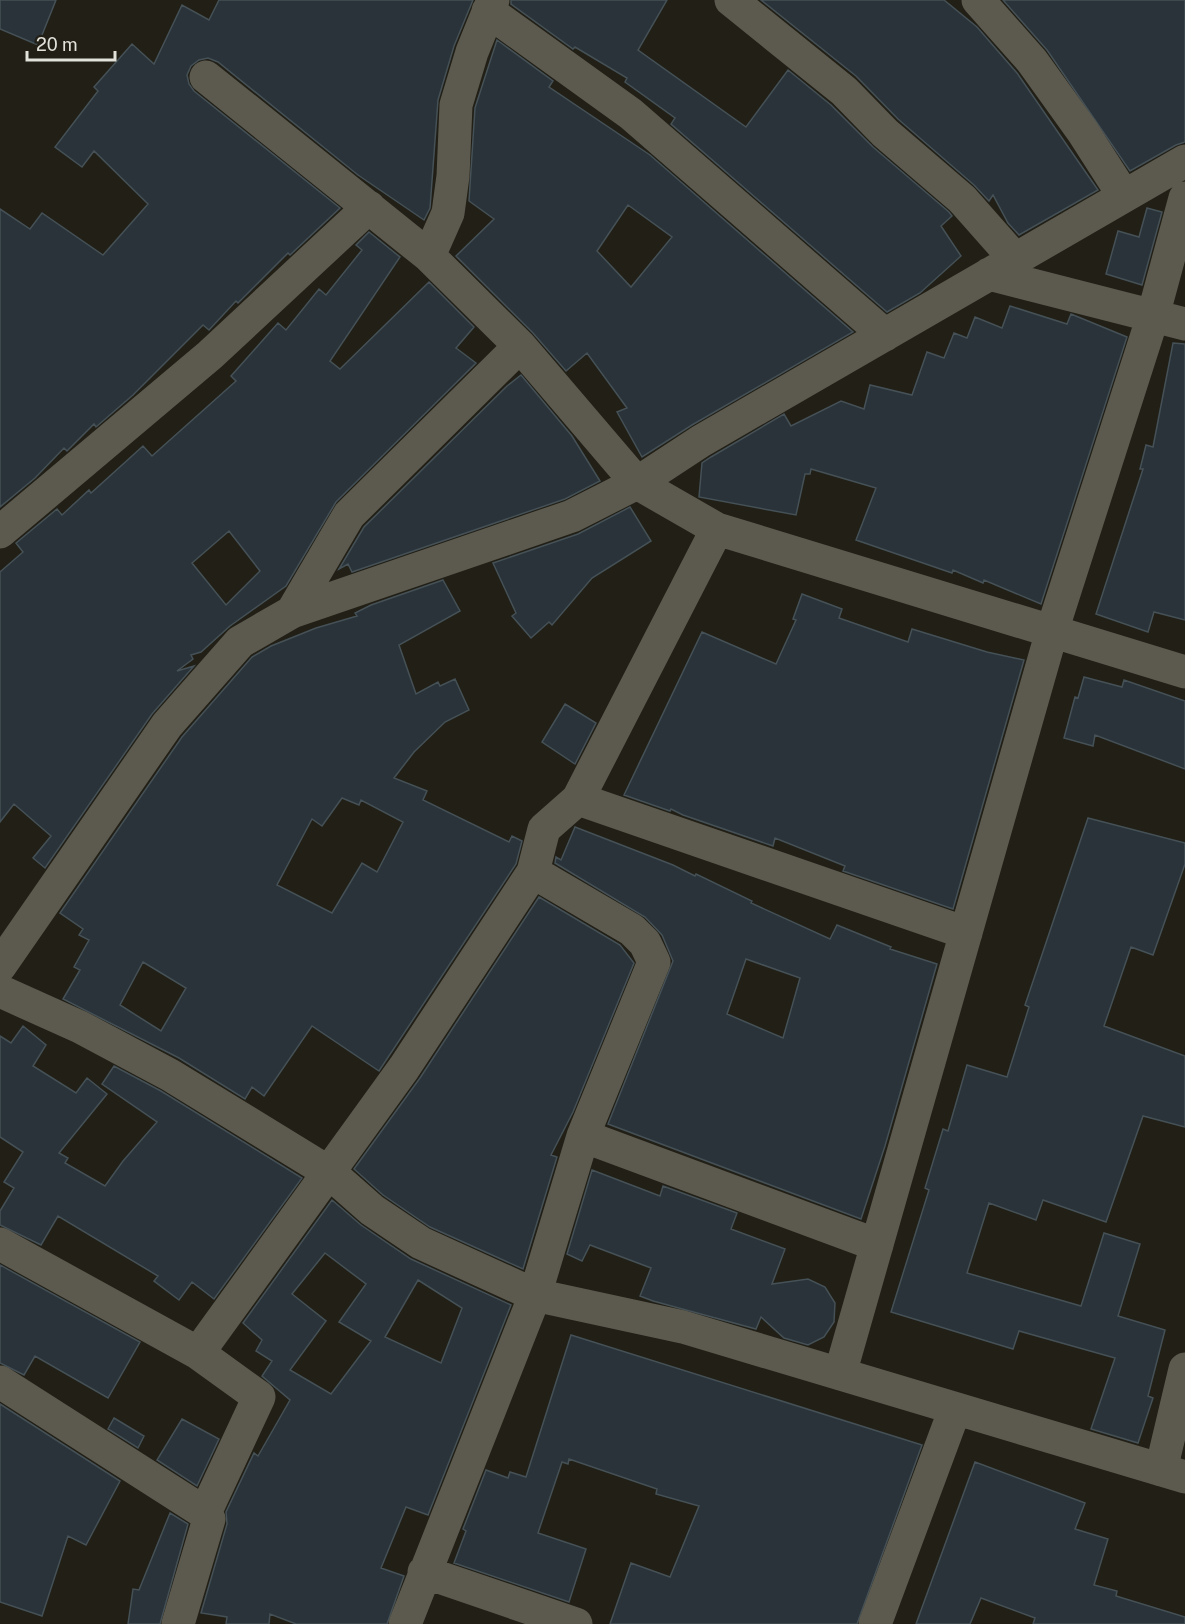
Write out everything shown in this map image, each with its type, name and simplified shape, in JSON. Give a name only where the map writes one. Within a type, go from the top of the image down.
[{"type":"street","points":[[731,0],[844,91],[885,133],[962,199],[1002,267],[1153,316],[1185,324]]},
{"type":"street","points":[[978,0],[1032,61],[1083,132],[1124,196]]},
{"type":"street","points":[[429,256],[448,213],[453,176],[456,105],[472,52],[491,5],[631,114],[885,335]]},
{"type":"street","points":[[206,76],[429,256],[520,346],[637,483],[717,529],[1185,672]]},
{"type":"street","points":[[0,966],[167,725],[240,642],[292,612],[572,516],[637,483],[701,441],[1185,161]]},
{"type":"street","points":[[840,1374],[1052,631],[1153,316],[1185,198]]},
{"type":"street","points":[[0,532],[210,355],[369,207]]},
{"type":"street","points":[[292,612],[349,515],[520,346]]},
{"type":"street","points":[[198,1353],[404,1068],[533,872],[544,829],[578,800],[717,529]]},
{"type":"street","points":[[578,800],[966,933]]},
{"type":"street","points":[[405,1624],[535,1295],[583,1136],[654,962],[645,942],[632,930],[533,872]]},
{"type":"street","points":[[0,991],[80,1027],[170,1075],[330,1173],[372,1210],[421,1243],[535,1295],[683,1327],[1173,1474],[1185,1369]]},
{"type":"street","points":[[583,1136],[877,1245]]},
{"type":"street","points":[[0,1244],[198,1353],[259,1397],[205,1513]]},
{"type":"street","points":[[0,1382],[205,1513],[209,1520],[178,1624]]},
{"type":"street","points":[[874,1624],[955,1409]]},
{"type":"street","points":[[424,1572],[576,1624]]},
{"type":"building","points":[[0,0],[56,0],[38,45],[0,29]]},
{"type":"building","points":[[219,0],[473,0],[454,46],[438,100],[430,208],[424,220],[358,175],[218,62],[208,58],[199,60],[191,66],[187,75],[194,91],[340,208],[290,255],[288,253],[238,303],[236,301],[209,330],[203,325],[133,395],[96,427],[94,424],[67,451],[64,448],[35,478],[0,507],[0,209],[30,229],[42,213],[103,255],[148,204],[94,151],[82,167],[55,147],[98,91],[94,87],[132,44],[154,64],[182,5],[209,20]]},
{"type":"building","points":[[511,0],[667,0],[638,50],[746,127],[788,70],[831,105],[873,147],[949,212],[952,216],[941,226],[961,256],[920,293],[887,312],[671,124],[675,118],[625,82],[627,78],[575,47],[573,49],[511,4]]},
{"type":"building","points":[[761,0],[944,0],[977,27],[1017,73],[1098,190],[1019,235],[1008,223],[993,195],[989,201],[974,185],[898,119],[856,76]]},
{"type":"building","points":[[1003,0],[1185,0],[1185,142],[1130,171],[1047,50]]},
{"type":"building","points":[[497,40],[553,81],[549,87],[650,155],[853,332],[692,425],[642,457],[617,412],[627,408],[587,353],[566,371],[533,333],[456,256],[494,219],[469,201],[475,108]],"holes":[[[628,205],[672,237],[631,287],[597,251]]]},
{"type":"building","points":[[1147,208],[1162,212],[1142,285],[1106,274],[1118,231],[1139,237]]},
{"type":"building","points":[[369,232],[400,257],[330,361],[340,369],[429,282],[474,327],[456,348],[476,363],[336,502],[286,586],[230,626],[201,652],[191,655],[193,659],[177,671],[194,666],[152,714],[45,868],[33,858],[51,836],[14,804],[0,822],[0,572],[23,552],[16,543],[57,509],[62,515],[89,490],[91,493],[143,446],[152,456],[236,381],[231,376],[278,323],[286,330],[319,289],[326,295],[362,250],[356,245]],"holes":[[[229,531],[260,571],[226,605],[192,563]]]},
{"type":"building","points":[[1010,306],[1067,324],[1071,314],[1127,337],[1041,604],[984,580],[983,583],[953,570],[952,573],[856,540],[876,488],[811,469],[810,474],[805,474],[796,515],[699,497],[702,463],[711,457],[784,414],[791,426],[841,401],[864,409],[870,385],[912,395],[927,352],[944,358],[954,333],[967,338],[975,317],[1002,328]]},
{"type":"building","points":[[1173,343],[1185,344],[1185,620],[1154,612],[1148,632],[1096,614],[1143,469],[1140,469],[1146,445],[1153,447]]},
{"type":"building","points":[[521,375],[572,436],[600,481],[565,499],[352,572],[348,564],[339,569],[364,527],[507,386]]},
{"type":"building","points":[[630,507],[651,541],[592,578],[552,625],[549,622],[531,638],[512,616],[516,613],[493,563],[578,534]]},
{"type":"building","points":[[443,580],[460,611],[399,645],[416,694],[438,682],[440,686],[455,679],[469,710],[445,722],[414,752],[394,778],[427,791],[423,800],[509,842],[512,836],[522,841],[516,864],[379,1071],[312,1026],[264,1096],[252,1087],[245,1099],[179,1058],[63,999],[80,970],[74,967],[89,940],[79,935],[83,929],[60,913],[182,737],[252,657],[271,646],[316,628],[357,616],[355,613],[371,605]],"holes":[[[342,798],[359,805],[361,800],[403,822],[377,872],[362,863],[332,913],[277,885],[312,819],[322,826]],[[143,962],[186,988],[161,1031],[120,1005]]]},
{"type":"building","points":[[802,594],[842,609],[839,618],[908,642],[912,629],[987,652],[1024,660],[953,909],[843,871],[845,866],[775,838],[773,846],[671,809],[670,811],[624,795],[702,632],[776,664],[796,620],[793,619]]},
{"type":"building","points":[[1084,677],[1122,687],[1124,680],[1185,701],[1185,769],[1095,735],[1093,746],[1064,738],[1075,697],[1078,698]]},
{"type":"building","points":[[565,704],[596,723],[575,764],[542,742]]},
{"type":"building","points":[[1088,818],[1185,843],[1185,864],[1153,955],[1131,947],[1104,1026],[1185,1056],[1185,1127],[1143,1116],[1106,1222],[1043,1200],[1036,1220],[989,1203],[967,1273],[1081,1306],[1104,1233],[1140,1244],[1118,1316],[1165,1330],[1148,1396],[1153,1398],[1138,1443],[1091,1429],[1115,1358],[1019,1331],[1013,1349],[891,1312],[929,1190],[925,1188],[943,1129],[948,1131],[967,1065],[1007,1077],[1029,1007],[1025,1005]]},
{"type":"building","points":[[575,827],[673,865],[695,876],[696,874],[752,901],[751,903],[830,939],[837,925],[891,947],[890,949],[937,964],[885,1146],[861,1219],[608,1124],[673,961],[662,935],[645,917],[555,863],[556,857],[561,860]],"holes":[[[746,959],[800,978],[783,1038],[727,1014]]]},
{"type":"building","points":[[539,897],[620,945],[634,963],[573,1112],[551,1155],[557,1157],[523,1269],[430,1227],[383,1195],[354,1169],[420,1078]]},
{"type":"building","points":[[23,1026],[46,1045],[33,1066],[76,1093],[87,1078],[107,1094],[59,1153],[68,1158],[65,1163],[105,1186],[157,1122],[102,1084],[114,1066],[161,1091],[302,1178],[214,1299],[192,1282],[179,1300],[154,1281],[158,1276],[58,1216],[41,1245],[0,1225],[0,1211],[14,1188],[4,1182],[23,1152],[0,1137],[0,1036],[11,1043]]},
{"type":"building","points":[[592,1170],[660,1196],[663,1186],[737,1213],[731,1229],[785,1249],[772,1284],[808,1279],[825,1287],[835,1303],[834,1322],[824,1337],[808,1345],[784,1338],[761,1317],[756,1329],[653,1301],[640,1296],[651,1268],[590,1245],[582,1261],[567,1254]]},
{"type":"building","points":[[332,1200],[361,1225],[411,1259],[511,1305],[428,1515],[406,1507],[381,1568],[404,1576],[387,1624],[296,1624],[270,1614],[269,1624],[226,1624],[227,1617],[201,1613],[227,1524],[226,1512],[254,1453],[258,1456],[290,1400],[262,1376],[272,1361],[256,1351],[262,1340],[243,1323]],"holes":[[[325,1253],[366,1284],[339,1322],[371,1341],[331,1394],[290,1370],[326,1321],[292,1294]],[[418,1280],[462,1308],[441,1363],[385,1337]]]},
{"type":"building","points":[[0,1265],[140,1342],[108,1398],[35,1356],[24,1375],[0,1363]]},
{"type":"building","points":[[571,1335],[922,1445],[857,1624],[610,1624],[631,1563],[670,1577],[699,1506],[656,1494],[657,1489],[569,1459],[568,1464],[562,1462],[538,1533],[586,1549],[569,1602],[454,1563],[466,1531],[463,1529],[486,1470],[508,1478],[510,1472],[526,1477]]},
{"type":"building","points":[[0,1404],[120,1481],[86,1545],[68,1536],[42,1616],[0,1602]]},
{"type":"building","points":[[114,1418],[144,1436],[138,1448],[108,1429]]},
{"type":"building","points":[[182,1419],[219,1439],[197,1486],[157,1460]]},
{"type":"building","points":[[975,1462],[1085,1503],[1075,1529],[1108,1539],[1094,1585],[1117,1591],[1116,1596],[1185,1617],[1185,1624],[1033,1624],[1035,1618],[981,1598],[970,1624],[916,1624]]},
{"type":"building","points":[[170,1513],[188,1524],[160,1624],[128,1624],[133,1589],[139,1590]]}]
